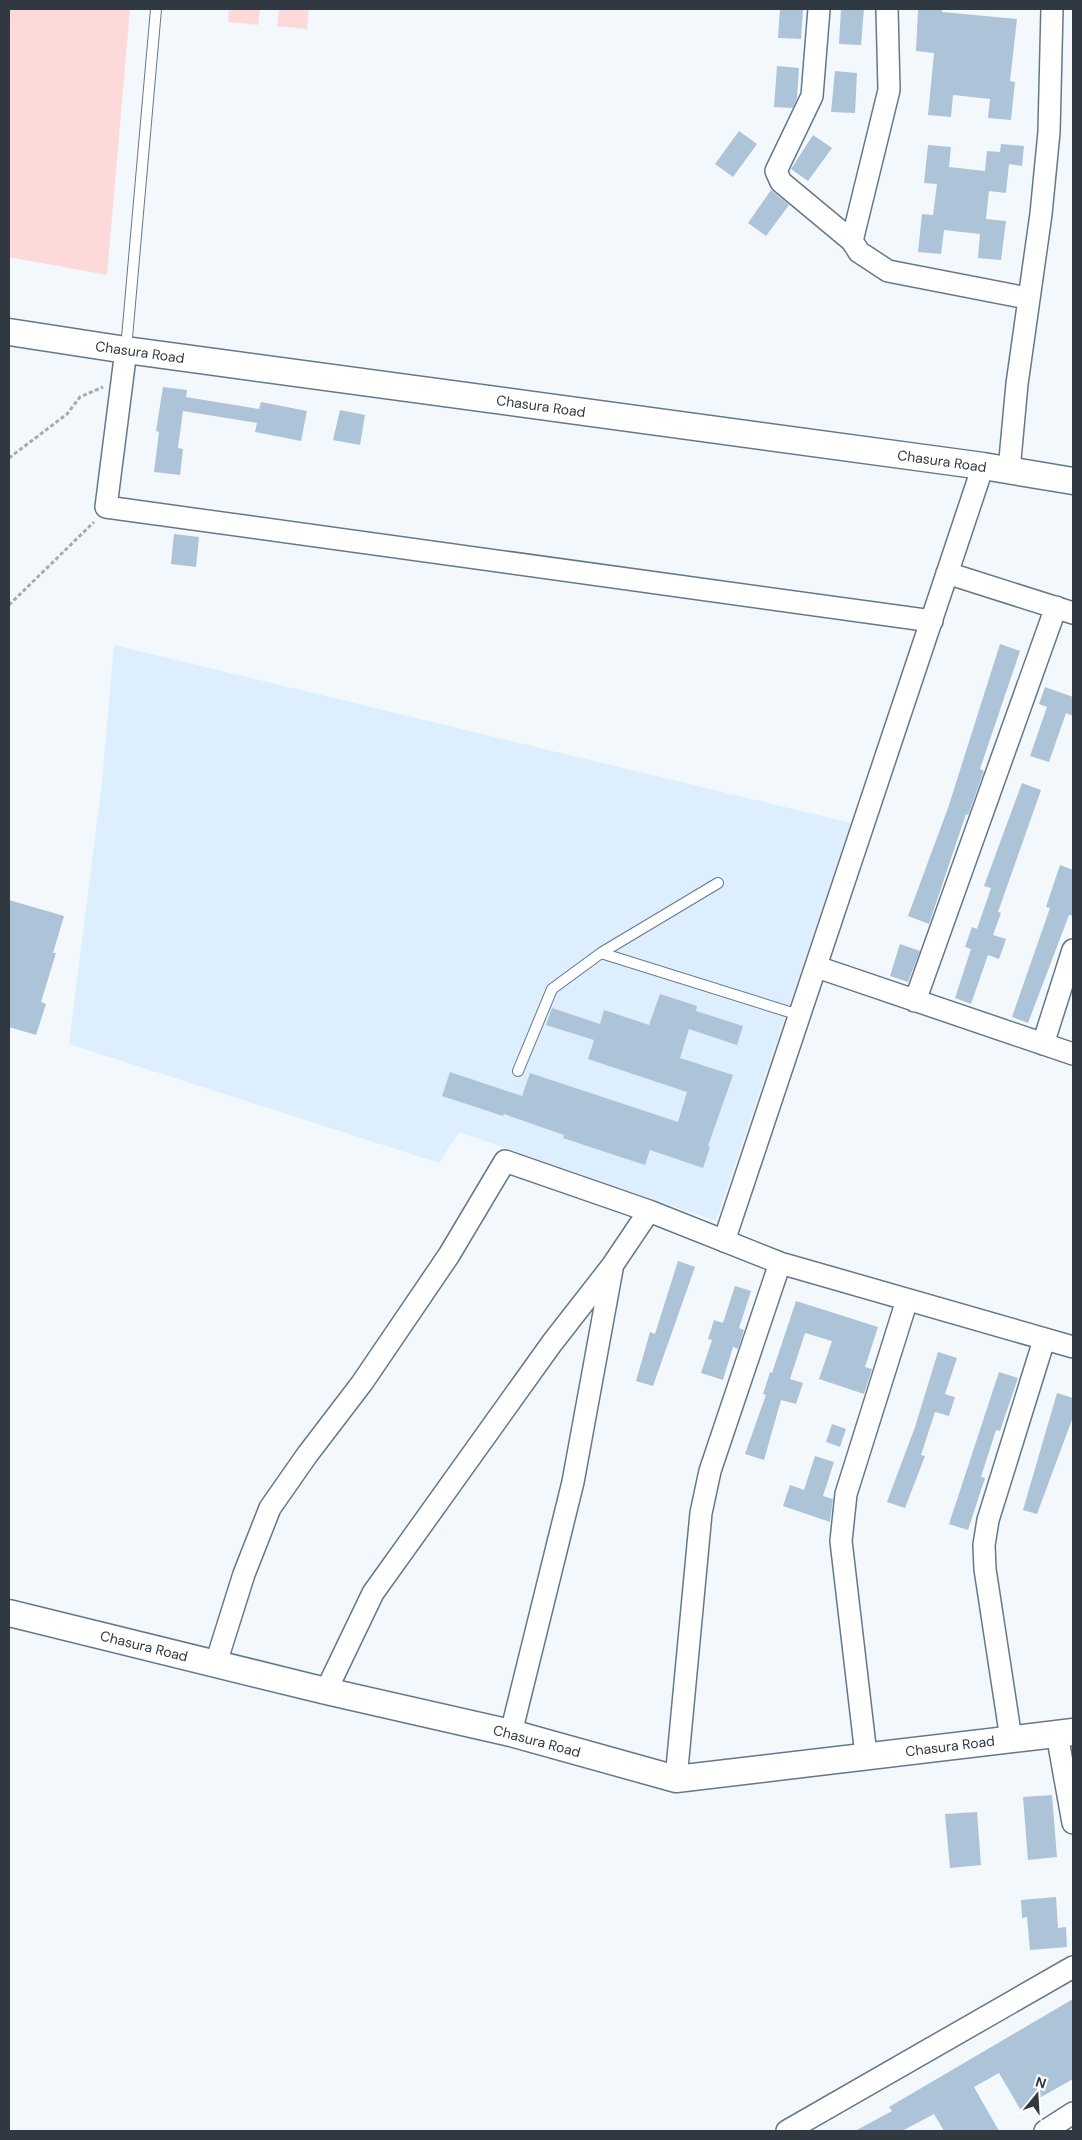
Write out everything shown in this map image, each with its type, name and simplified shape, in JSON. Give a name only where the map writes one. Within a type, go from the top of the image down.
[{"type":"street","points":[[819,9],[812,96],[776,171],[781,182],[852,241],[859,252],[888,271],[1027,298]]},
{"type":"street","points":[[852,241],[889,90],[887,9]]},
{"type":"street","points":[[724,1241],[947,573],[996,468],[1041,214],[1049,132],[1052,9]]},
{"type":"street","name":"Chasura Road","points":[[9,332],[126,350],[996,468],[1073,481]]},
{"type":"street","points":[[126,350],[106,507],[932,621]]},
{"type":"street","points":[[915,1001],[1064,610],[947,573]]},
{"type":"street","points":[[1043,1044],[1073,950]]},
{"type":"street","points":[[817,967],[1073,1054]]},
{"type":"street","points":[[216,1663],[244,1574],[270,1508],[307,1455],[362,1383],[449,1255],[504,1161],[649,1211],[780,1263],[1073,1347]]},
{"type":"street","points":[[326,1691],[373,1593],[552,1343],[612,1266],[649,1211]]},
{"type":"street","points":[[676,1780],[701,1513],[710,1471],[780,1263]]},
{"type":"street","points":[[511,1733],[573,1482],[612,1266]]},
{"type":"street","points":[[866,1755],[841,1541],[843,1515],[846,1494],[908,1300]]},
{"type":"street","points":[[1011,1738],[985,1569],[984,1545],[988,1520],[1044,1340]]},
{"type":"street","name":"Chasura Road","points":[[9,1613],[326,1691],[511,1733],[676,1780],[866,1755],[1065,1733]]},
{"type":"street","points":[[1065,1733],[1073,1823]]},
{"type":"street","points":[[787,2131],[1073,1967]]},
{"type":"street","points":[[1045,2131],[1073,2113]]},
{"type":"lane","points":[[126,350],[156,9]]},
{"type":"lane","points":[[518,1071],[552,988],[601,953],[718,884]]},
{"type":"lane","points":[[601,953],[799,1015]]},
{"type":"path","points":[[9,458],[67,414],[80,397],[123,378]]},
{"type":"path","points":[[9,605],[94,523],[106,507]]},
{"type":"shaded area","points":[[9,9],[130,9],[107,275],[9,257]]},
{"type":"shaded area","points":[[229,9],[260,9],[258,25],[228,22]]},
{"type":"shaded area","points":[[279,9],[309,9],[307,29],[277,26]]},
{"type":"shaded area","points":[[114,645],[851,823],[716,1221],[459,1132],[439,1163],[69,1044],[102,782]]},
{"type":"building","points":[[780,9],[803,9],[801,39],[778,38]]},
{"type":"building","points":[[841,9],[864,9],[861,45],[839,44]]},
{"type":"building","points":[[918,9],[942,9],[942,12],[1017,19],[1010,81],[1015,82],[1011,120],[988,118],[990,99],[953,95],[951,117],[928,115],[934,53],[916,51]]},
{"type":"building","points":[[777,66],[799,68],[797,98],[793,108],[774,107]]},
{"type":"building","points":[[835,71],[857,73],[855,113],[831,112]]},
{"type":"building","points":[[739,131],[757,144],[733,177],[715,164]]},
{"type":"building","points":[[813,135],[832,148],[808,181],[791,169]]},
{"type":"building","points":[[1001,144],[1024,146],[1022,166],[1009,164],[1006,193],[989,191],[986,219],[1006,221],[1001,260],[978,258],[980,234],[944,230],[941,254],[918,252],[922,214],[933,215],[937,184],[924,183],[928,145],[951,147],[949,167],[985,171],[987,151],[1000,152]]},
{"type":"building","points":[[771,190],[789,205],[766,236],[748,223]]},
{"type":"building","points":[[163,387],[187,390],[186,397],[259,409],[261,402],[307,411],[301,441],[255,432],[257,423],[183,411],[178,448],[183,449],[180,475],[154,472],[159,432],[156,431]]},
{"type":"building","points":[[340,410],[365,415],[360,445],[333,440]]},
{"type":"building","points":[[174,534],[199,537],[196,567],[171,564]]},
{"type":"building","points":[[1000,644],[1020,651],[980,769],[984,771],[968,815],[966,814],[929,924],[908,916],[948,808]]},
{"type":"building","points":[[1045,687],[1073,697],[1073,716],[1066,713],[1049,762],[1030,756],[1047,707],[1039,704]]},
{"type":"building","points":[[1022,783],[1041,790],[998,912],[1001,913],[993,935],[1006,939],[999,959],[988,955],[971,1004],[955,998],[971,949],[965,947],[972,927],[977,929],[991,888],[984,886]]},
{"type":"building","points":[[1060,865],[1073,870],[1073,916],[1069,915],[1028,1023],[1012,1017],[1050,908],[1046,907]]},
{"type":"building","points":[[9,900],[64,916],[53,953],[56,953],[41,1002],[46,1004],[36,1035],[9,1027]]},
{"type":"building","points":[[900,944],[920,951],[908,982],[890,976]]},
{"type":"building","points":[[660,994],[697,1006],[696,1011],[743,1026],[737,1045],[689,1029],[680,1058],[733,1075],[708,1146],[710,1147],[703,1168],[650,1150],[645,1165],[563,1138],[564,1135],[504,1114],[503,1116],[442,1096],[450,1072],[522,1096],[530,1073],[678,1122],[687,1092],[588,1059],[594,1040],[546,1025],[552,1008],[600,1024],[604,1010],[649,1025]]},
{"type":"building","points":[[678,1261],[695,1267],[653,1386],[636,1381],[650,1332],[655,1334]]},
{"type":"building","points":[[735,1286],[751,1291],[739,1328],[744,1330],[738,1349],[733,1347],[723,1380],[701,1373],[712,1340],[708,1339],[714,1320],[723,1323]]},
{"type":"building","points":[[796,1301],[878,1327],[865,1367],[872,1369],[864,1394],[819,1379],[832,1341],[805,1333],[790,1379],[803,1383],[796,1404],[781,1400],[764,1460],[745,1454],[766,1395],[763,1394],[770,1372],[772,1373]]},
{"type":"building","points":[[938,1352],[957,1358],[945,1394],[955,1397],[949,1416],[935,1412],[921,1455],[925,1456],[905,1508],[887,1502],[915,1427]]},
{"type":"building","points":[[999,1372],[1018,1378],[1000,1431],[996,1430],[981,1477],[985,1478],[968,1530],[949,1524]]},
{"type":"building","points":[[1057,1393],[1073,1398],[1073,1417],[1037,1514],[1023,1510]]},
{"type":"building","points":[[832,1424],[846,1429],[840,1447],[826,1442]]},
{"type":"building","points":[[815,1456],[834,1462],[823,1496],[833,1499],[830,1522],[783,1506],[790,1485],[804,1490]]},
{"type":"building","points":[[1052,1795],[1057,1857],[1028,1860],[1023,1797]]},
{"type":"building","points":[[977,1812],[981,1865],[950,1868],[945,1814]]},
{"type":"building","points":[[1056,1897],[1058,1928],[1066,1927],[1067,1947],[1030,1950],[1027,1917],[1022,1918],[1021,1900]]},
{"type":"building","points":[[1073,1999],[1073,2079],[1020,2109],[999,2073],[974,2087],[999,2131],[944,2131],[934,2114],[902,2131],[855,2131],[892,2111],[889,2107]]}]
